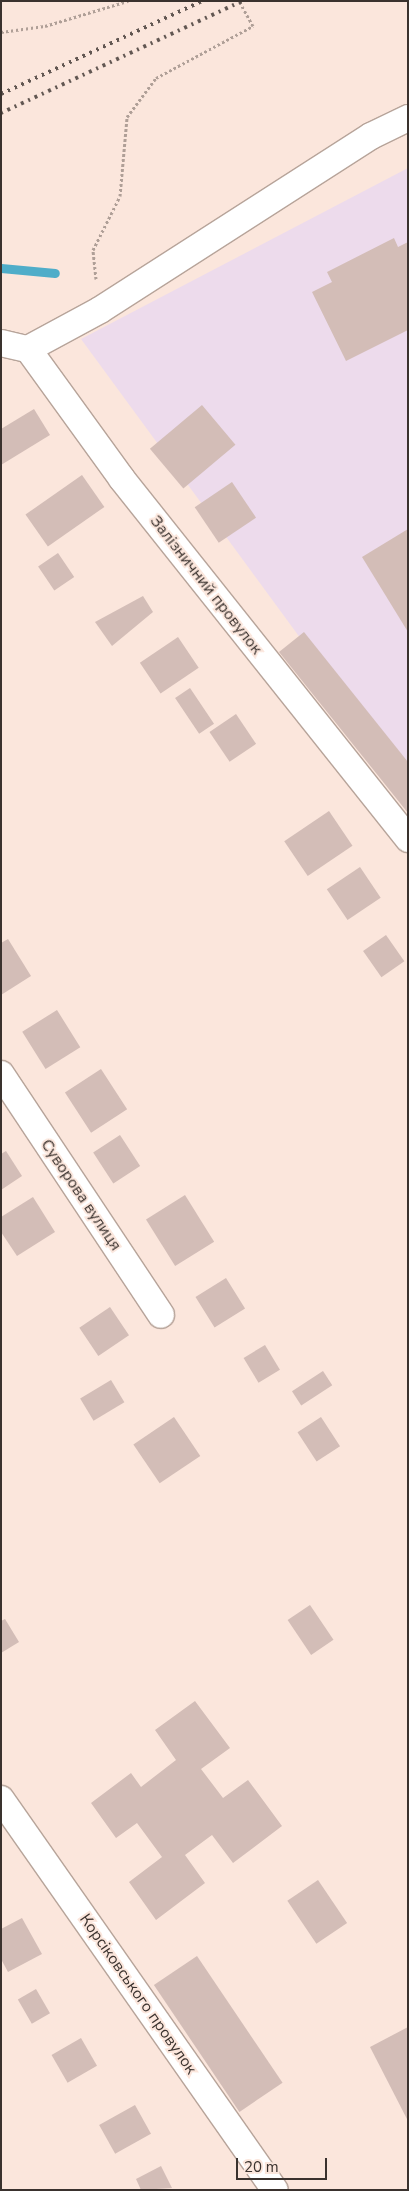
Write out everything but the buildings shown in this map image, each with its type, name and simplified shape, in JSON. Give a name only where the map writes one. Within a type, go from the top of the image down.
[{"type":"street","points":[[1,343],[28,349],[100,310],[371,136],[408,118]]},
{"type":"street","name":"Залізничний провулок","points":[[28,349],[122,479],[408,839]]},
{"type":"street","name":"Суворова вулиця","points":[[1,1074],[161,1315]]},
{"type":"street","name":"Корсіковського провулок","points":[[1,1798],[275,2190]]},
{"type":"path","points":[[1,32],[45,26],[128,1]]},
{"type":"path","points":[[100,310],[93,250],[120,196],[126,117],[156,78],[253,26],[238,1]]},
{"type":"shaded area","points":[[408,168],[408,785],[81,339]]},
{"type":"waterway","points":[[1,268],[55,273]]},
{"type":"railway","points":[[1,94],[202,1]]},
{"type":"railway","points":[[1,113],[242,1]]}]
